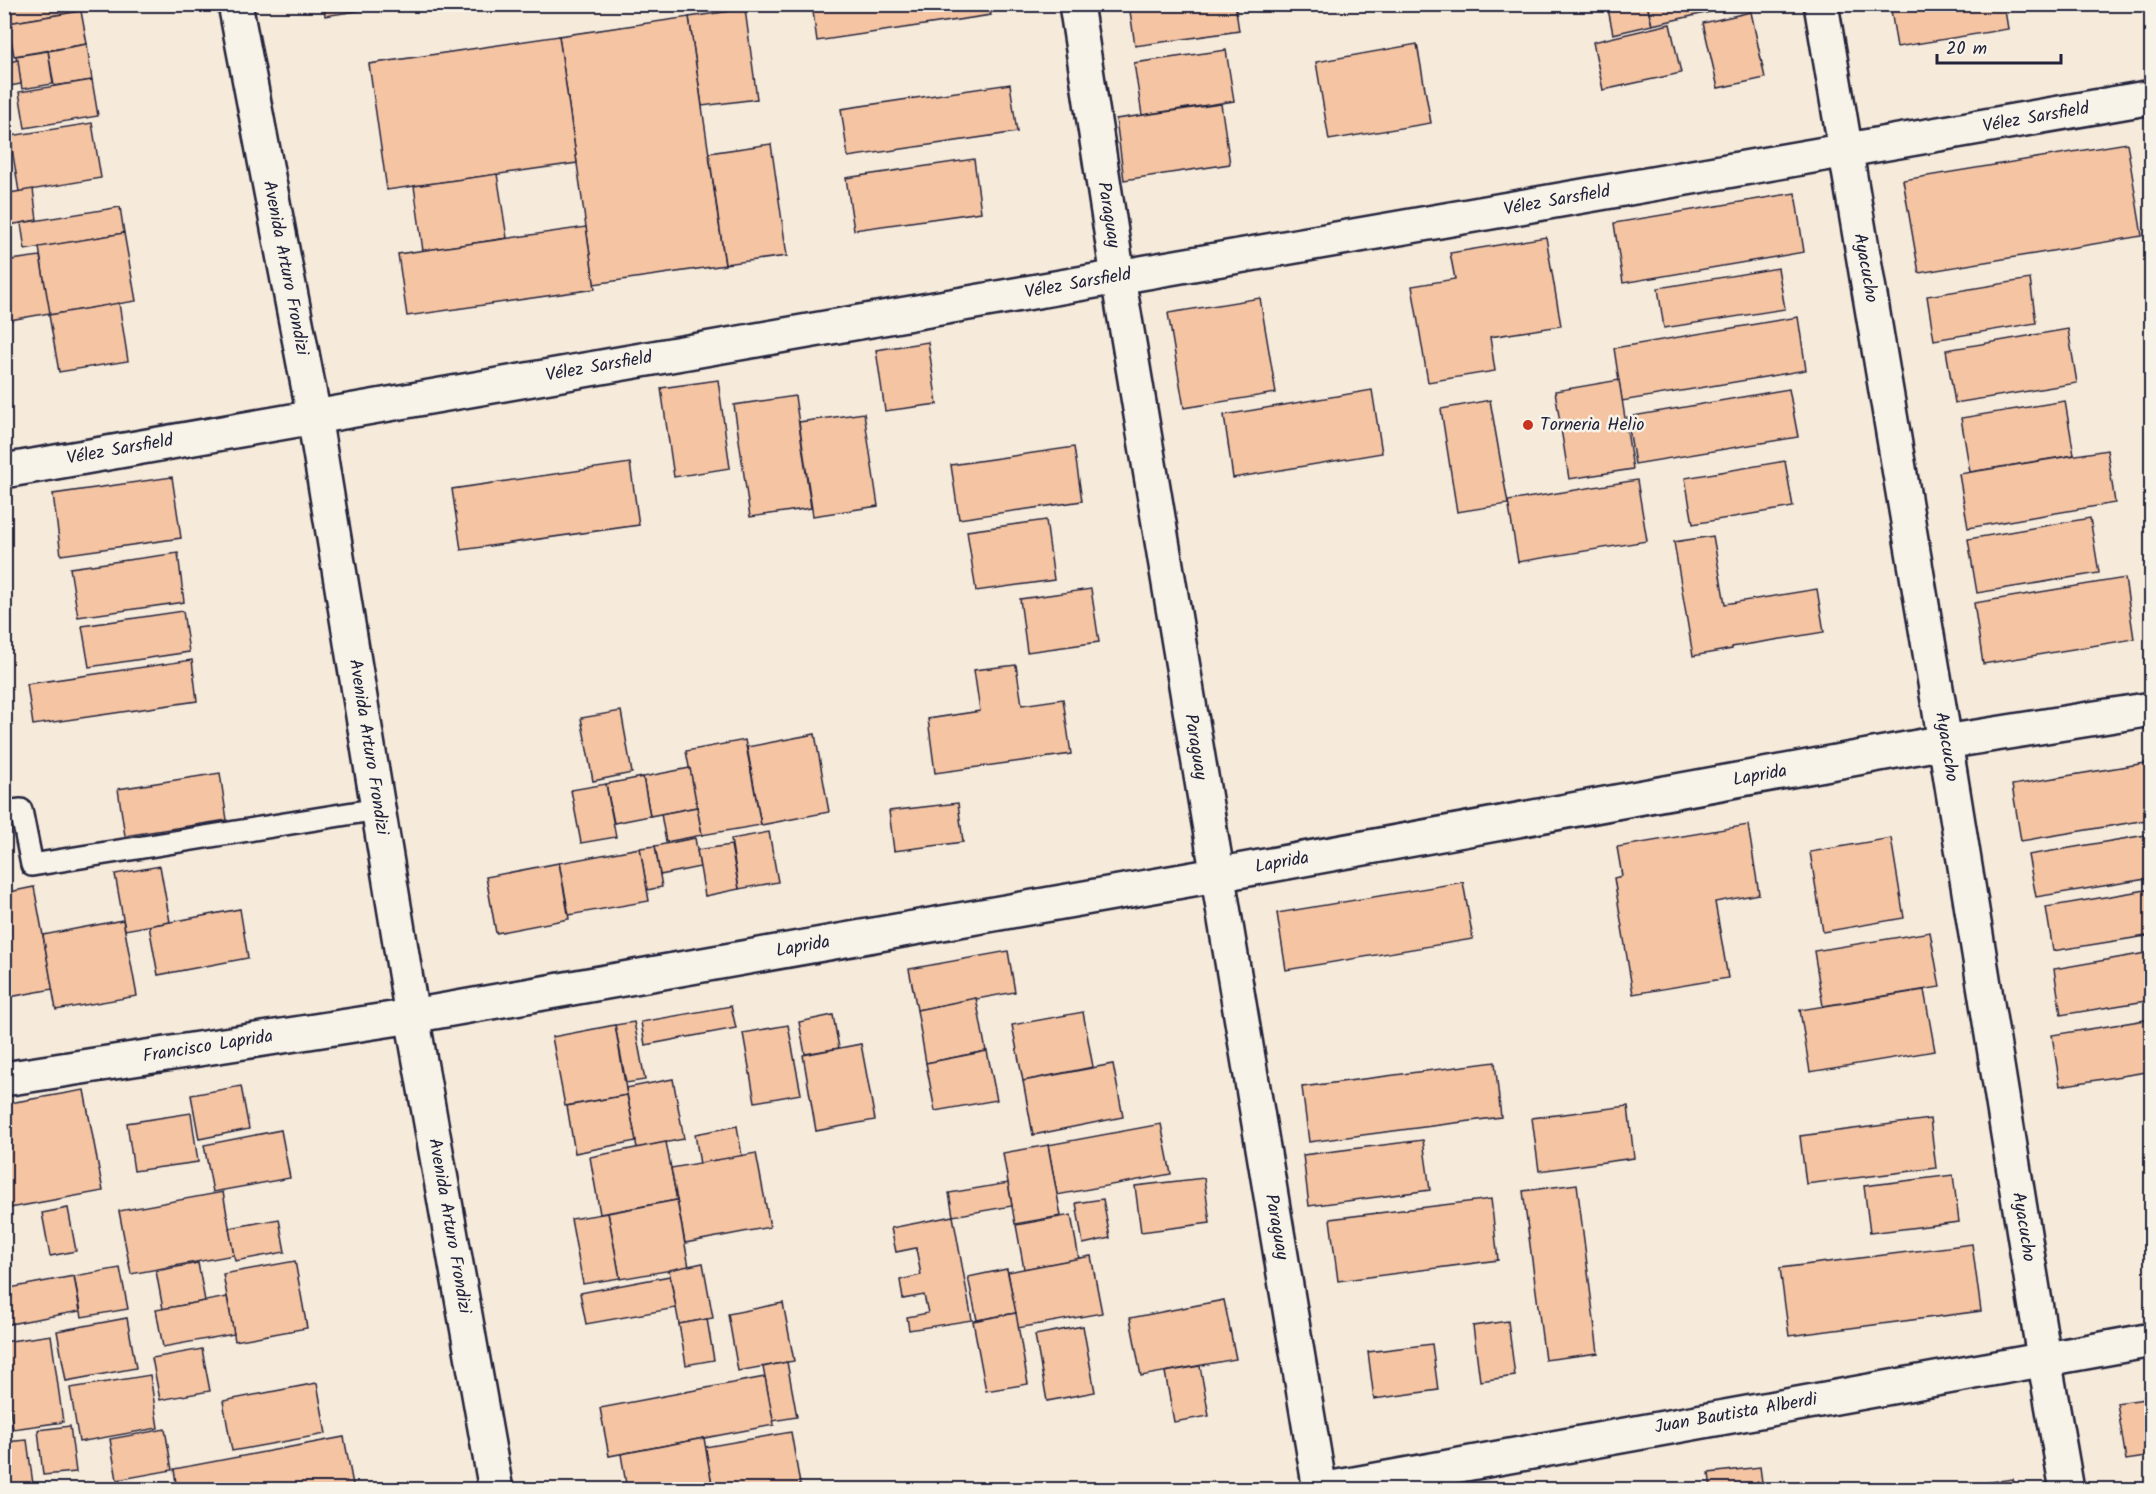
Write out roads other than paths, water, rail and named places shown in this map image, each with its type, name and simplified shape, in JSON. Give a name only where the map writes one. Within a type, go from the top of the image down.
[{"type":"street","name":"Avenida Arturo Frondizi","points":[[235,4],[314,416],[412,1016],[496,1490]]},
{"type":"street","name":"Paraguay","points":[[1076,4],[1118,277],[1216,875],[1321,1490]]},
{"type":"street","name":"Ayacucho","points":[[1821,4],[1945,742],[2067,1490]]},
{"type":"street","name":"Vélez Sarsfield","points":[[4,471],[2151,97]]},
{"type":"street","name":"Laprida","points":[[412,1016],[1216,875],[1945,742],[2151,709]]},
{"type":"street","name":"Francisco Laprida","points":[[4,1078],[412,1016]]},
{"type":"street","name":"Juan Bautista Alberdi","points":[[1321,1490],[2151,1340]]},
{"type":"lane","points":[[4,812],[21,810],[32,865],[378,809]]},
{"type":"place","name":"Torneria Helio","points":[[1528,425]]}]
